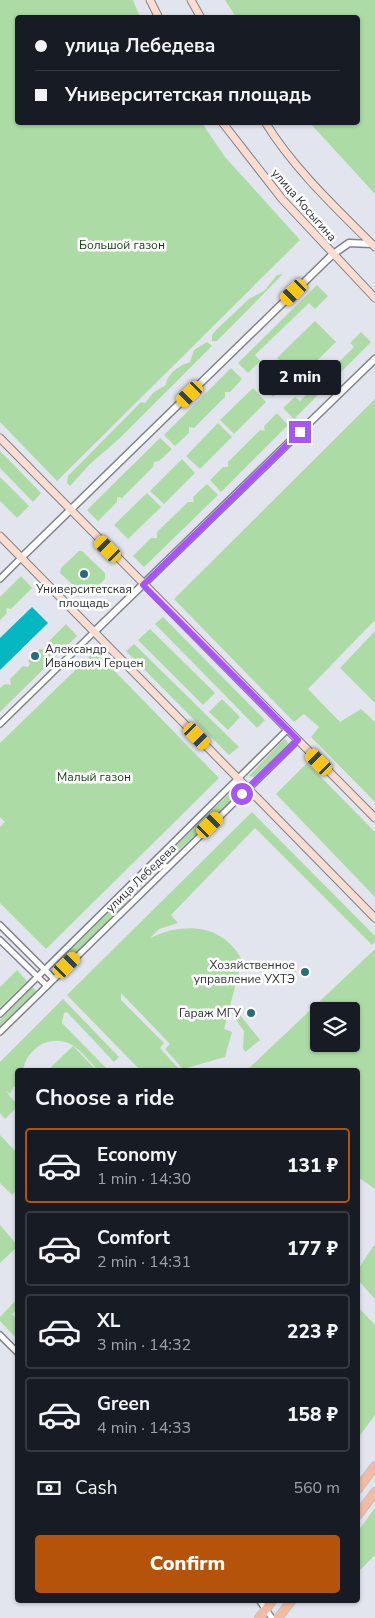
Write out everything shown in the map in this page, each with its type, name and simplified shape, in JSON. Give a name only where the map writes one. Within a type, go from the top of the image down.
[{"type":"main road","points":[[150,0],[158,15]]},
{"type":"main road","points":[[191,0],[199,15]]},
{"type":"main road","name":"улица Косыгина","points":[[224,125],[282,199],[332,255],[375,298]]},
{"type":"main road","name":"улица Косыгина","points":[[267,125],[323,194],[374,245]]},
{"type":"main road","points":[[0,438],[375,818]]},
{"type":"main road","points":[[0,536],[375,918]]},
{"type":"main road","points":[[360,1486],[375,1466]]},
{"type":"main road","points":[[360,1512],[375,1492]]},
{"type":"main road","points":[[259,1618],[270,1603]]},
{"type":"main road","points":[[278,1618],[290,1603]]},
{"type":"street","points":[[0,579],[332,255],[349,243],[374,245]]},
{"type":"street","points":[[0,724],[375,359]]},
{"type":"street","name":"улица Лебедева","points":[[0,1014],[239,780],[287,730]]},
{"type":"street","name":"улица Лебедева","points":[[0,1032],[298,740]]},
{"type":"street","points":[[158,858],[159,865],[167,867]]},
{"type":"street","points":[[0,925],[54,979]]},
{"type":"street","points":[[0,940],[47,986]]},
{"type":"street","points":[[0,1335],[15,1350]]},
{"type":"street","points":[[263,1603],[272,1618]]},
{"type":"green space","name":"Большой газон","points":[[0,0],[133,0],[139,15],[15,15],[15,125],[203,125],[225,157],[300,240],[57,481],[0,422]]},
{"type":"green space","points":[[225,0],[375,0],[375,194],[312,125],[360,125],[360,15],[235,15]]},
{"type":"green space","points":[[283,274],[217,341],[212,341],[212,335],[216,330],[249,299],[264,291],[277,275]]},
{"type":"green space","points":[[317,285],[328,296],[315,309],[309,303],[255,355],[260,361],[248,373],[238,363]]},
{"type":"green space","points":[[315,321],[336,342],[298,379],[277,358]]},
{"type":"green space","points":[[361,332],[371,342],[294,419],[283,408],[295,397],[300,401],[354,347],[350,343]]},
{"type":"green space","points":[[207,342],[212,346],[120,438],[90,464],[70,486],[67,483],[68,476],[141,402],[145,403],[154,392],[166,385],[169,377],[175,370],[190,362],[194,350]]},
{"type":"green space","points":[[231,368],[242,379],[230,392],[225,392],[225,397],[194,428],[189,427],[189,433],[175,446],[164,435]]},
{"type":"green space","points":[[269,373],[283,387],[273,397],[259,383]]},
{"type":"green space","points":[[253,388],[266,402],[234,434],[220,420]]},
{"type":"green space","points":[[375,399],[375,620],[308,689],[340,722],[361,709],[375,722],[375,802],[311,737],[319,727],[304,714],[294,722],[174,599]]},
{"type":"green space","points":[[277,413],[288,425],[221,492],[210,480],[223,467],[228,467],[228,462],[260,430],[265,431],[264,426]]},
{"type":"green space","points":[[218,423],[232,437],[200,469],[186,456]]},
{"type":"green space","points":[[160,438],[172,449],[159,461],[154,462],[153,467],[122,498],[117,497],[117,502],[98,521],[87,510]]},
{"type":"green space","points":[[0,451],[41,493],[33,502],[0,468]]},
{"type":"green space","points":[[182,459],[195,473],[164,504],[150,491]]},
{"type":"green space","points":[[0,477],[29,506],[17,518],[0,501]]},
{"type":"green space","points":[[207,484],[218,495],[144,567],[133,556],[151,538],[157,538],[157,532],[188,502],[194,502],[193,497]]},
{"type":"green space","points":[[147,493],[161,507],[128,539],[114,525]]},
{"type":"green space","points":[[79,551],[82,551],[105,573],[105,579],[89,595],[84,595],[60,573],[61,568]]},
{"type":"green space","points":[[21,576],[32,588],[11,609],[6,608],[7,613],[0,620],[0,597]]},
{"type":"green space","points":[[163,617],[265,720],[257,728],[155,624]]},
{"type":"green space","points":[[66,624],[77,636],[0,712],[0,688],[5,684],[11,685],[10,679],[23,666],[28,667],[30,664],[28,661],[40,649],[46,650],[45,645]]},
{"type":"green space","points":[[150,629],[215,693],[203,705],[138,640]]},
{"type":"green space","points":[[375,631],[375,703],[340,668]]},
{"type":"green space","points":[[134,644],[239,747],[229,755],[126,651]]},
{"type":"green space","name":"Малый газон","points":[[95,651],[219,778],[46,949],[0,903],[0,827],[5,822],[0,817],[0,743]]},
{"type":"green space","points":[[222,699],[240,717],[228,730],[209,712]]},
{"type":"green space","points":[[286,739],[288,744],[254,777],[249,776],[283,740]]},
{"type":"green space","points":[[307,763],[375,832],[375,897],[276,794]]},
{"type":"green space","points":[[232,791],[237,796],[169,859],[166,855]]},
{"type":"green space","points":[[252,812],[375,936],[375,942],[372,945],[255,828],[171,915],[178,923],[159,929],[150,938],[175,929],[201,929],[224,939],[234,948],[242,960],[224,1029],[232,1032],[225,1057],[182,1068],[165,1049],[170,1044],[121,993],[121,1000],[164,1043],[160,1048],[178,1068],[138,1068],[67,995]]},
{"type":"green space","points":[[149,871],[153,875],[63,966],[59,967],[57,965],[58,962]]},
{"type":"green space","points":[[375,949],[375,1189],[360,1178],[360,1068],[249,1068],[310,1010],[310,1052],[360,1052],[360,1002],[319,1002]]},
{"type":"green space","points":[[17,970],[27,981],[0,1007],[0,987]]},
{"type":"green space","points":[[31,988],[34,988],[36,992],[0,1028],[0,1020]]},
{"type":"green space","points":[[63,999],[119,1057],[114,1062],[67,1012],[64,1013],[62,1023],[106,1068],[96,1068],[79,1050],[64,1042],[48,1042],[41,1045],[29,1055],[24,1068],[15,1068],[15,1087],[14,1086],[10,1094],[6,1091],[15,1102],[15,1109],[5,1119],[0,1113],[0,1062]]},
{"type":"green space","points":[[237,1011],[260,1040],[245,1052],[243,1048],[244,1031],[236,1020]]},
{"type":"green space","points":[[73,1046],[94,1068],[50,1068]]},
{"type":"green space","points":[[0,1135],[15,1151],[15,1192],[12,1195],[0,1183]]},
{"type":"green space","points":[[0,1225],[15,1242],[15,1249],[0,1263]]},
{"type":"green space","points":[[375,1244],[375,1299],[360,1282],[360,1266]]},
{"type":"green space","points":[[15,1301],[15,1311],[12,1314],[15,1318],[15,1337],[0,1321],[0,1317]]},
{"type":"green space","points":[[360,1309],[375,1325],[375,1415],[360,1435]]},
{"type":"green space","points":[[375,1508],[375,1555],[360,1570],[360,1528]]},
{"type":"water","points":[[32,607],[48,623],[0,670],[0,638]]},
{"type":"place","name":"Университетская площадь","points":[[84,574]]},
{"type":"place","name":"Александр Иванович Герцен","points":[[35,656]]},
{"type":"place","name":"Хозяйственное управление УХТЭ","points":[[305,972]]},
{"type":"place","name":"Гараж МГУ","points":[[251,1013]]},
{"type":"route","points":[[242,794],[298,740],[143,585],[300,432]]}]
